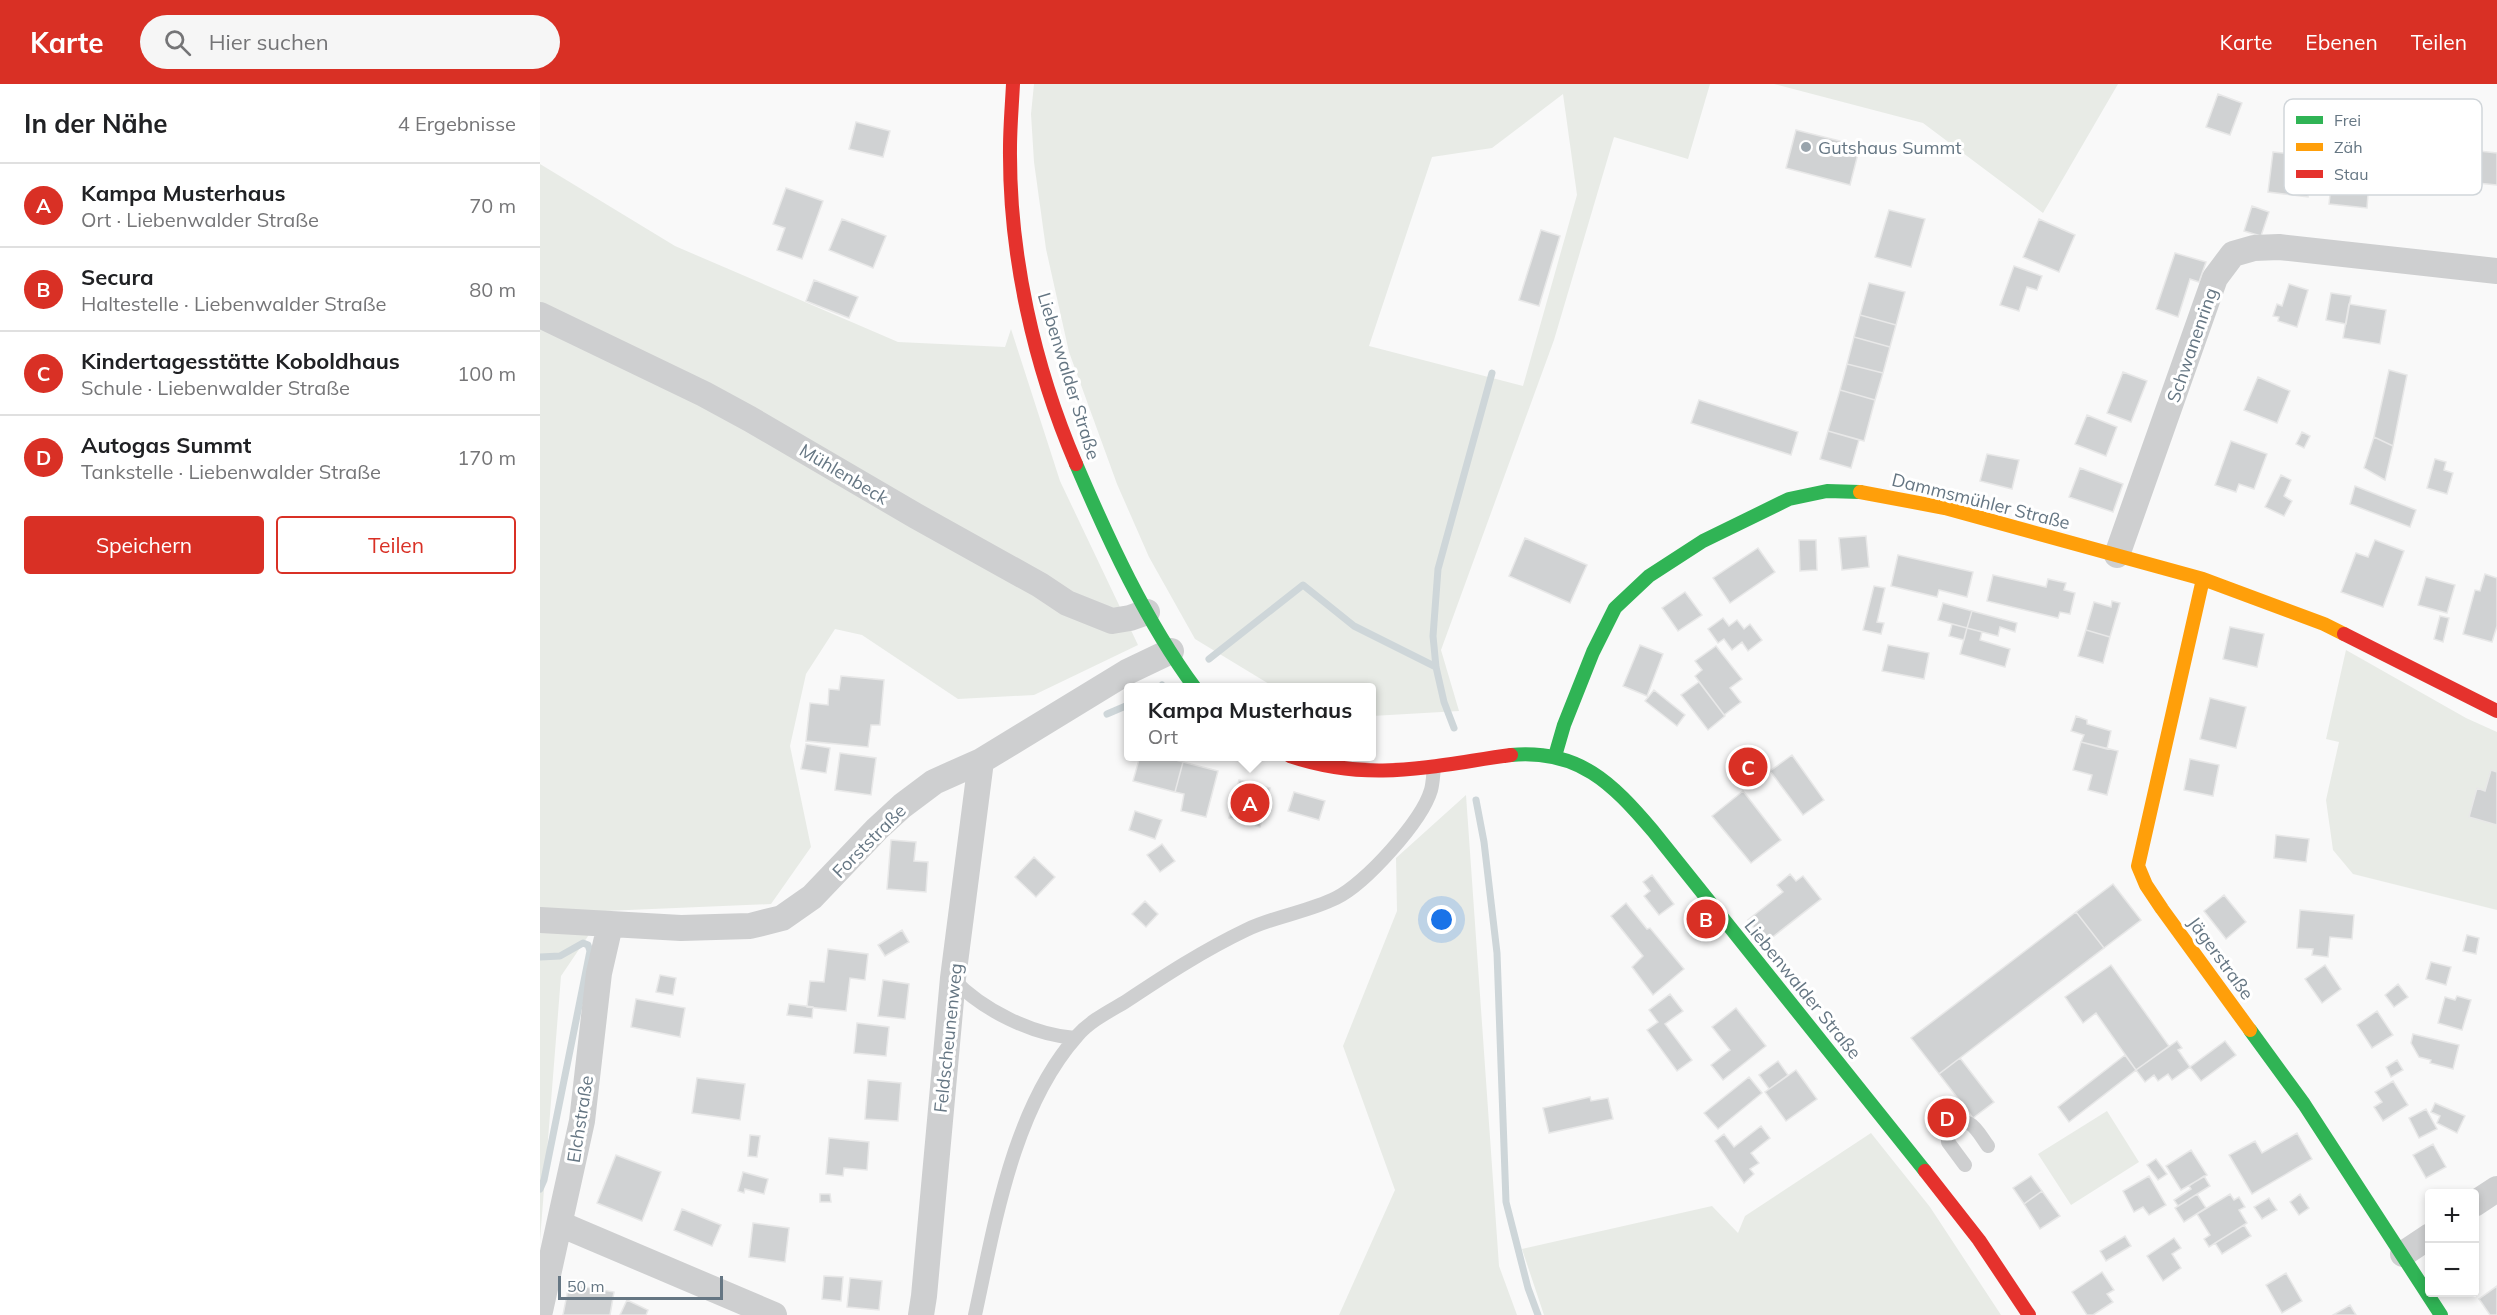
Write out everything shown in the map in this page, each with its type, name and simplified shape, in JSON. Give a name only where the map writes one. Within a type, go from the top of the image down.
[{"type":"street","name":"Liebenwalder Straße","points":[[1013,84],[1009,152],[1013,228],[1018,270],[1030,320],[1068,444],[1111,542],[1147,612],[1192,683]]},
{"type":"street","name":"Schwanenring","points":[[2117,555],[2216,278],[2233,254],[2254,248],[2279,247],[2497,272]]},
{"type":"street","name":"Mühlenbeck","points":[[540,315],[704,394],[750,419],[1040,585],[1066,603],[1112,621],[1147,612]]},
{"type":"street","name":"Dammsmühler Straße","points":[[1555,756],[1565,722],[1593,652],[1615,608],[1649,576],[1703,541],[1789,499],[1827,491],[1870,492],[1945,508],[2203,579],[2325,624],[2497,711]]},
{"type":"street","name":"Jägerstraße","points":[[2203,579],[2144,830],[2138,866],[2146,885],[2162,909],[2304,1104],[2441,1315]]},
{"type":"street","name":"Forststraße","points":[[540,920],[681,928],[750,926],[782,918],[812,897],[902,806],[934,782],[981,761],[1127,672],[1171,651]]},
{"type":"street","name":"Liebenwalder Straße","points":[[1308,761],[1339,770],[1382,772],[1434,768],[1520,754],[1555,756],[1597,775],[1626,799],[1653,831],[1937,1185],[1979,1240],[2029,1315]]},
{"type":"street","name":"Feldscheunenweg","points":[[921,1315],[953,978],[981,761]]},
{"type":"street","name":"Elchstraße","points":[[540,1311],[582,1121],[599,973],[610,925]]},
{"type":"street","points":[[2479,1201],[2497,1189]]},
{"type":"street","points":[[560,1224],[774,1315]]},
{"type":"street","points":[[2403,1254],[2425,1239]]},
{"type":"lane","points":[[975,1315],[996,1215],[1019,1139],[1045,1082],[1075,1038],[1087,1026],[1151,985],[1238,934],[1337,897],[1367,876],[1420,813],[1431,790],[1434,768]]},
{"type":"lane","points":[[953,978],[964,991],[1019,1024],[1055,1037],[1075,1038]]},
{"type":"lane","points":[[1965,1165],[1948,1142],[1950,1128],[1957,1122],[1966,1121],[1973,1125],[1988,1146]]},
{"type":"shaded area","points":[[1034,84],[1710,84],[1688,159],[1614,137],[1554,340],[1441,650],[1459,711],[1376,716],[1376,683],[1267,683],[1195,639],[1149,557],[1117,484],[1069,352],[1046,249],[1034,162],[1031,114]],"holes":[[[1563,94],[1577,195],[1523,386],[1369,346],[1432,157],[1492,148]]]},
{"type":"shaded area","points":[[1774,84],[2118,84],[2043,213],[1923,123]]},
{"type":"shaded area","points":[[540,164],[675,246],[898,342],[1005,347],[1011,329],[1060,481],[1138,645],[1034,695],[958,699],[862,635],[835,629],[806,674],[790,746],[811,847],[771,904],[605,911],[561,976],[540,1240]]},
{"type":"shaded area","points":[[2346,650],[2466,718],[2497,732],[2497,910],[2353,874],[2333,850],[2326,800],[2339,742],[2326,739]]},
{"type":"shaded area","points":[[1466,795],[1499,1266],[1517,1315],[1339,1315],[1395,1190],[1343,1046],[1397,911],[1396,858]]},
{"type":"shaded area","points":[[2107,1111],[2139,1162],[2071,1205],[2038,1154]]},
{"type":"shaded area","points":[[1871,1133],[1930,1207],[2001,1315],[1544,1315],[1522,1249],[1712,1206],[1738,1233],[1745,1216]]},
{"type":"building","points":[[2218,94],[2242,103],[2230,135],[2206,127]]},
{"type":"building","points":[[856,122],[890,131],[883,157],[849,149]]},
{"type":"building","points":[[1796,130],[1860,146],[1850,185],[1786,168]]},
{"type":"building","points":[[2482,151],[2497,153],[2497,185],[2482,184]]},
{"type":"building","points":[[2273,152],[2284,153],[2284,194],[2268,192]]},
{"type":"building","points":[[786,188],[823,201],[802,259],[777,250],[785,228],[773,224]]},
{"type":"building","points":[[2330,195],[2368,195],[2367,208],[2329,204]]},
{"type":"building","points":[[2252,206],[2269,212],[2261,236],[2244,231]]},
{"type":"building","points":[[1889,210],[1925,219],[1911,267],[1875,257]]},
{"type":"building","points":[[842,219],[886,236],[873,268],[829,250]]},
{"type":"building","points":[[2039,219],[2075,235],[2059,272],[2023,257]]},
{"type":"building","points":[[1541,230],[1560,236],[1539,306],[1519,300]]},
{"type":"building","points":[[2175,253],[2206,262],[2199,282],[2190,279],[2178,317],[2156,309]]},
{"type":"building","points":[[2014,266],[2042,276],[2037,290],[2027,287],[2019,311],[2000,305]]},
{"type":"building","points":[[814,280],[858,297],[849,318],[806,301]]},
{"type":"building","points":[[1869,283],[1905,292],[1896,325],[1860,315]]},
{"type":"building","points":[[2289,284],[2308,290],[2297,327],[2278,321],[2279,317],[2273,316],[2277,304],[2282,306]]},
{"type":"building","points":[[2331,293],[2351,296],[2346,324],[2326,320]]},
{"type":"building","points":[[2349,304],[2386,310],[2380,344],[2343,338]]},
{"type":"building","points":[[1860,315],[1896,325],[1890,347],[1854,337]]},
{"type":"building","points":[[1854,337],[1890,347],[1883,373],[1847,364]]},
{"type":"building","points":[[1847,364],[1883,373],[1875,400],[1840,390]]},
{"type":"building","points":[[2389,370],[2407,375],[2393,446],[2374,437]]},
{"type":"building","points":[[2123,372],[2147,381],[2131,422],[2107,413]]},
{"type":"building","points":[[2258,377],[2290,391],[2277,423],[2244,410]]},
{"type":"building","points":[[1840,390],[1875,400],[1864,441],[1828,431]]},
{"type":"building","points":[[1699,400],[1798,432],[1791,455],[1691,423]]},
{"type":"building","points":[[2087,415],[2117,427],[2106,456],[2075,444]]},
{"type":"building","points":[[1828,431],[1859,440],[1851,468],[1820,459]]},
{"type":"building","points":[[2302,432],[2310,436],[2304,448],[2296,444]]},
{"type":"building","points":[[2374,437],[2393,446],[2385,480],[2364,468]]},
{"type":"building","points":[[2231,441],[2267,454],[2254,489],[2239,484],[2236,492],[2215,485]]},
{"type":"building","points":[[1987,454],[2019,460],[2012,489],[1980,481]]},
{"type":"building","points":[[2435,459],[2446,462],[2444,470],[2453,473],[2447,494],[2427,488]]},
{"type":"building","points":[[2080,468],[2123,484],[2113,512],[2069,497]]},
{"type":"building","points":[[2281,475],[2291,480],[2284,496],[2292,501],[2284,516],[2265,507]]},
{"type":"building","points":[[2355,486],[2416,510],[2410,527],[2350,504]]},
{"type":"building","points":[[1866,536],[1869,567],[1842,570],[1839,538]]},
{"type":"building","points":[[1525,538],[1587,565],[1570,603],[1509,576]]},
{"type":"building","points":[[1799,540],[1816,540],[1817,570],[1800,571]]},
{"type":"building","points":[[2375,540],[2404,551],[2383,607],[2341,592],[2356,553],[2368,557]]},
{"type":"building","points":[[1758,548],[1775,572],[1730,603],[1713,578]]},
{"type":"building","points":[[1898,555],[1973,572],[1967,597],[1939,590],[1937,597],[1891,586]]},
{"type":"building","points":[[2485,574],[2497,578],[2497,626],[2492,642],[2463,634],[2475,590],[2480,591]]},
{"type":"building","points":[[1993,575],[2046,587],[2048,579],[2066,583],[2064,590],[2075,593],[2070,614],[2060,612],[2058,618],[1987,601]]},
{"type":"building","points":[[2426,577],[2455,585],[2447,613],[2418,605]]},
{"type":"building","points":[[1874,586],[1885,588],[1877,622],[1884,623],[1881,634],[1863,630]]},
{"type":"building","points":[[1685,592],[1702,615],[1678,631],[1662,608]]},
{"type":"building","points":[[2112,601],[2120,603],[2110,637],[2086,630],[2094,602],[2111,607]]},
{"type":"building","points":[[1943,603],[1972,611],[1967,628],[1938,620]]},
{"type":"building","points":[[1972,611],[2017,623],[2015,632],[2000,627],[1998,636],[1967,628]]},
{"type":"building","points":[[2440,616],[2449,618],[2443,642],[2434,639]]},
{"type":"building","points":[[1723,618],[1729,626],[1737,620],[1744,629],[1750,624],[1762,640],[1748,651],[1742,642],[1732,650],[1724,639],[1718,643],[1708,629]]},
{"type":"building","points":[[1952,624],[1967,628],[1964,640],[1949,636]]},
{"type":"building","points":[[2230,627],[2264,634],[2257,667],[2223,659]]},
{"type":"building","points":[[1967,628],[1982,632],[1980,640],[2010,649],[2005,667],[1960,654]]},
{"type":"building","points":[[2086,630],[2110,637],[2103,663],[2078,656]]},
{"type":"building","points":[[1640,645],[1663,654],[1647,696],[1623,686]]},
{"type":"building","points":[[1888,645],[1929,653],[1924,679],[1882,671]]},
{"type":"building","points":[[1716,646],[1742,679],[1730,688],[1741,702],[1724,715],[1695,676],[1702,670],[1695,661]]},
{"type":"building","points":[[841,676],[884,680],[880,725],[871,725],[868,747],[806,741],[810,703],[828,705],[829,689],[839,690]]},
{"type":"building","points":[[1699,682],[1725,716],[1708,730],[1681,695]]},
{"type":"building","points":[[1654,690],[1685,715],[1677,726],[1645,701]]},
{"type":"building","points":[[2210,698],[2246,707],[2236,748],[2200,739]]},
{"type":"building","points":[[2076,716],[2087,720],[2087,724],[2111,731],[2107,749],[2081,742],[2084,735],[2071,731]]},
{"type":"building","points":[[2081,742],[2118,751],[2107,795],[2088,790],[2092,775],[2073,770]]},
{"type":"building","points":[[806,744],[830,748],[826,773],[801,769]]},
{"type":"building","points":[[840,753],[876,758],[871,795],[835,790]]},
{"type":"building","points":[[1792,755],[1824,800],[1803,815],[1770,771]]},
{"type":"building","points":[[2190,759],[2219,765],[2213,796],[2184,790]]},
{"type":"building","points":[[1139,761],[1183,762],[1175,792],[1133,781]]},
{"type":"building","points":[[1183,762],[1218,771],[1206,817],[1181,811],[1184,794],[1175,792]]},
{"type":"building","points":[[2491,770],[2497,772],[2497,825],[2469,817],[2477,788],[2485,791]]},
{"type":"building","points":[[1239,780],[1270,788],[1260,827],[1229,818]]},
{"type":"building","points":[[1743,791],[1781,840],[1751,863],[1712,816]]},
{"type":"building","points":[[1294,792],[1325,801],[1319,820],[1288,811]]},
{"type":"building","points":[[1135,811],[1162,820],[1155,839],[1129,830]]},
{"type":"building","points":[[2276,835],[2309,839],[2306,862],[2274,858]]},
{"type":"building","points":[[891,840],[916,842],[914,861],[928,862],[926,892],[887,889]]},
{"type":"building","points":[[1162,844],[1175,861],[1160,872],[1147,855]]},
{"type":"building","points":[[1034,857],[1055,877],[1036,897],[1015,877]]},
{"type":"building","points":[[1790,874],[1796,881],[1803,876],[1821,899],[1765,943],[1748,920],[1783,892],[1777,885]]},
{"type":"building","points":[[1652,875],[1674,904],[1659,915],[1644,896],[1650,891],[1643,882]]},
{"type":"building","points":[[2113,884],[2141,920],[2104,948],[2076,912]]},
{"type":"building","points":[[2224,895],[2246,922],[2226,939],[2204,911]]},
{"type":"building","points":[[1145,901],[1158,914],[1146,927],[1132,914]]},
{"type":"building","points":[[1626,903],[1684,969],[1653,995],[1632,967],[1643,956],[1611,916]]},
{"type":"building","points":[[2300,910],[2354,915],[2352,939],[2330,937],[2328,957],[2312,955],[2313,949],[2297,948]]},
{"type":"building","points":[[2076,912],[2104,948],[1939,1074],[1911,1038]]},
{"type":"building","points":[[902,930],[909,942],[885,956],[878,945]]},
{"type":"building","points":[[2467,935],[2479,938],[2476,954],[2463,951]]},
{"type":"building","points":[[828,949],[868,954],[865,980],[850,978],[846,1011],[807,1007],[810,981],[824,982]]},
{"type":"building","points":[[2431,962],[2451,967],[2446,985],[2426,979]]},
{"type":"building","points":[[2111,965],[2169,1046],[2136,1070],[2096,1013],[2083,1023],[2065,997]]},
{"type":"building","points":[[2325,965],[2341,989],[2322,1003],[2305,979]]},
{"type":"building","points":[[660,975],[676,978],[673,995],[656,992]]},
{"type":"building","points":[[883,980],[909,984],[905,1019],[878,1016]]},
{"type":"building","points":[[2398,984],[2408,997],[2394,1007],[2385,995]]},
{"type":"building","points":[[1670,994],[1683,1011],[1665,1024],[1692,1060],[1677,1071],[1647,1030],[1658,1022],[1649,1010]]},
{"type":"building","points":[[2457,996],[2471,1000],[2462,1030],[2438,1023],[2445,997],[2455,1000]]},
{"type":"building","points":[[636,999],[685,1008],[680,1037],[631,1027]]},
{"type":"building","points":[[789,1004],[813,1007],[812,1018],[787,1015]]},
{"type":"building","points":[[1736,1008],[1766,1046],[1723,1080],[1711,1065],[1730,1050],[1712,1027]]},
{"type":"building","points":[[2377,1011],[2393,1035],[2372,1048],[2357,1025]]},
{"type":"building","points":[[857,1023],[889,1027],[886,1056],[854,1053]]},
{"type":"building","points":[[2413,1034],[2459,1045],[2453,1069],[2430,1063],[2431,1060],[2419,1057],[2411,1043]]},
{"type":"building","points":[[2177,1041],[2182,1048],[2178,1050],[2190,1067],[2172,1080],[2168,1074],[2158,1081],[2154,1075],[2145,1082],[2136,1070]]},
{"type":"building","points":[[2225,1041],[2236,1055],[2201,1081],[2190,1067]]},
{"type":"building","points":[[2125,1055],[2136,1070],[2069,1122],[2058,1107]]},
{"type":"building","points":[[1960,1058],[1994,1102],[1973,1118],[1939,1074]]},
{"type":"building","points":[[2397,1060],[2403,1070],[2391,1077],[2386,1067]]},
{"type":"building","points":[[1778,1061],[1788,1075],[1769,1089],[1759,1075]]},
{"type":"building","points":[[1796,1070],[1817,1099],[1786,1121],[1765,1092]]},
{"type":"building","points":[[1749,1077],[1762,1093],[1718,1129],[1704,1113]]},
{"type":"building","points":[[697,1078],[745,1084],[740,1120],[692,1113]]},
{"type":"building","points":[[868,1080],[901,1083],[898,1121],[865,1119]]},
{"type":"building","points":[[2393,1081],[2408,1105],[2383,1121],[2374,1107],[2382,1102],[2375,1092]]},
{"type":"building","points":[[1590,1097],[1591,1101],[1608,1098],[1613,1119],[1549,1133],[1543,1108]]},
{"type":"building","points":[[2435,1103],[2465,1116],[2457,1133],[2437,1123],[2440,1116],[2431,1112]]},
{"type":"building","points":[[2426,1109],[2437,1129],[2419,1138],[2409,1118]]},
{"type":"building","points":[[1761,1126],[1770,1138],[1751,1153],[1759,1163],[1750,1169],[1754,1174],[1744,1183],[1715,1141],[1724,1134],[1734,1147]]},
{"type":"building","points":[[2297,1133],[2312,1159],[2252,1194],[2229,1155],[2255,1141],[2262,1153]]},
{"type":"building","points":[[750,1135],[760,1136],[757,1157],[748,1156]]},
{"type":"building","points":[[829,1138],[869,1142],[867,1170],[844,1168],[843,1176],[826,1174]]},
{"type":"building","points":[[2433,1144],[2446,1167],[2426,1178],[2413,1155]]},
{"type":"building","points":[[2191,1150],[2207,1175],[2181,1190],[2166,1166]]},
{"type":"building","points":[[616,1155],[661,1172],[642,1221],[597,1203]]},
{"type":"building","points":[[2156,1159],[2167,1174],[2158,1180],[2147,1165]]},
{"type":"building","points":[[743,1172],[768,1179],[764,1194],[745,1189],[744,1193],[738,1191]]},
{"type":"building","points":[[2031,1176],[2042,1191],[2024,1204],[2013,1188]]},
{"type":"building","points":[[2149,1176],[2166,1205],[2149,1215],[2143,1207],[2134,1212],[2123,1191]]},
{"type":"building","points":[[2204,1176],[2210,1186],[2178,1206],[2174,1200],[2191,1189],[2189,1186]]},
{"type":"building","points":[[2042,1191],[2060,1216],[2040,1229],[2024,1204]]},
{"type":"building","points":[[820,1194],[830,1194],[831,1202],[820,1202]]},
{"type":"building","points":[[2197,1194],[2206,1208],[2184,1222],[2175,1208]]},
{"type":"building","points":[[2230,1194],[2234,1200],[2239,1197],[2245,1207],[2239,1210],[2247,1223],[2209,1247],[2204,1239],[2210,1235],[2197,1214]]},
{"type":"building","points":[[2300,1194],[2309,1208],[2299,1215],[2290,1202]]},
{"type":"building","points":[[2269,1198],[2277,1210],[2262,1219],[2254,1207]]},
{"type":"building","points":[[682,1209],[721,1225],[712,1246],[674,1230]]},
{"type":"building","points":[[753,1223],[789,1228],[785,1262],[749,1257]]},
{"type":"building","points":[[2244,1225],[2251,1236],[2222,1254],[2215,1243]]},
{"type":"building","points":[[2125,1236],[2131,1246],[2106,1261],[2100,1251]]},
{"type":"building","points":[[2174,1238],[2181,1248],[2172,1254],[2181,1268],[2163,1281],[2147,1256]]},
{"type":"building","points":[[2102,1272],[2114,1290],[2107,1294],[2113,1302],[2093,1315],[2087,1315],[2072,1292]]},
{"type":"building","points":[[2286,1273],[2302,1301],[2282,1313],[2266,1285]]},
{"type":"building","points":[[824,1276],[843,1277],[841,1301],[822,1299]]},
{"type":"building","points":[[850,1278],[882,1281],[879,1310],[847,1307]]},
{"type":"building","points":[[569,1284],[614,1292],[610,1315],[563,1315]]},
{"type":"building","points":[[2497,1286],[2497,1315],[2490,1315],[2479,1299]]},
{"type":"building","points":[[627,1300],[648,1310],[646,1315],[620,1315]]},
{"type":"building","points":[[2350,1305],[2356,1315],[2333,1315]]},
{"type":"waterway","points":[[1454,728],[1444,702],[1436,667],[1433,636],[1438,569],[1492,373]]},
{"type":"waterway","points":[[1209,659],[1303,585],[1354,626],[1436,667]]},
{"type":"waterway","points":[[1107,714],[1124,707]]},
{"type":"waterway","points":[[1476,800],[1484,842],[1497,953],[1506,1202],[1528,1288],[1538,1315]]},
{"type":"waterway","points":[[540,957],[560,956],[583,943],[588,945],[590,951],[544,1180],[540,1189]]},
{"type":"traffic: fast","points":[[1076,464],[1101,522],[1144,608],[1192,683]]},
{"type":"traffic: fast","points":[[1555,756],[1564,725],[1593,652],[1615,608],[1649,576],[1703,541],[1789,499],[1827,491],[1860,492]]},
{"type":"traffic: fast","points":[[1511,755],[1535,755],[1575,764],[1608,784],[1623,798],[1653,831],[1925,1171]]},
{"type":"traffic: fast","points":[[2250,1030],[2304,1104],[2441,1315]]},
{"type":"traffic: slow","points":[[1860,492],[1945,508],[2203,579],[2324,624],[2344,634]]},
{"type":"traffic: slow","points":[[2203,579],[2138,866],[2146,885],[2162,909],[2250,1030]]},
{"type":"traffic: jam","points":[[1013,84],[1010,140],[1011,188],[1019,269],[1036,349],[1061,427],[1076,464]]},
{"type":"traffic: jam","points":[[2344,634],[2497,711]]},
{"type":"traffic: jam","points":[[1308,761],[1347,769],[1400,770],[1511,755]]},
{"type":"traffic: jam","points":[[1925,1171],[1979,1240],[2029,1315]]},
{"type":"place","name":"Gutshaus Summt","points":[[1806,147]]},
{"type":"place","name":"Kindertagesstätte Koboldhaus","points":[[1748,767]]},
{"type":"place","name":"Kampa Musterhaus","points":[[1250,803]]},
{"type":"place","name":"Secura","points":[[1706,919]]},
{"type":"place","name":"Autogas Summt","points":[[1947,1118]]}]
